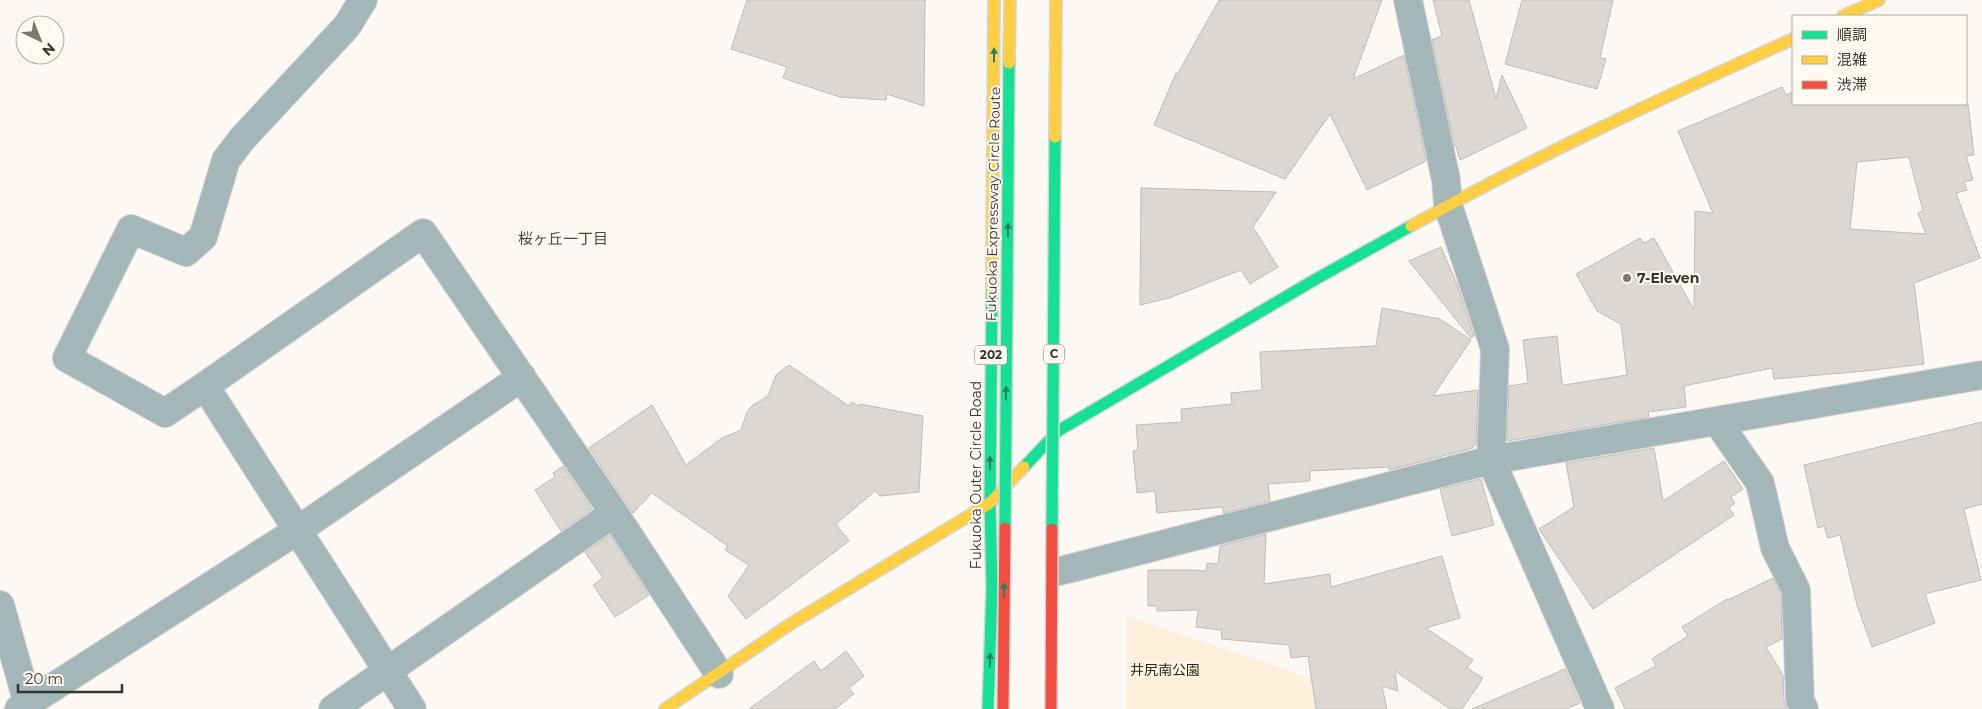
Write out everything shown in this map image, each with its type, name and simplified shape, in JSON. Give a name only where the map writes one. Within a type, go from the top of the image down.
[{"type":"main road","name":"Fukuoka Outer Circle Road","points":[[988,709],[992,588],[990,502],[994,0]]},
{"type":"main road","name":"Fukuoka Expressway Circle Route","points":[[1002,709],[1010,0]]},
{"type":"main road","name":"C","points":[[1051,709],[1056,0]]},
{"type":"main road","points":[[1059,709],[1058,431],[1064,0]]},
{"type":"main road","points":[[1845,15],[1879,0]]},
{"type":"main road","points":[[665,709],[792,623],[990,502],[1058,431],[1316,279],[1448,205],[1664,97],[1792,38]]},
{"type":"street","points":[[363,0],[347,26],[242,139],[226,160],[203,237],[186,252],[131,229],[67,358],[165,413],[423,233],[614,513],[719,674]]},
{"type":"street","points":[[1408,0],[1446,180],[1448,205],[1495,349],[1491,460],[1600,709]]},
{"type":"street","points":[[1060,571],[1491,460],[1982,375]]},
{"type":"street","points":[[0,605],[24,706],[298,530],[522,377]]},
{"type":"street","points":[[205,386],[412,709]]},
{"type":"street","points":[[1717,421],[1760,483],[1775,548],[1796,590],[1800,700],[1804,709]]},
{"type":"street","points":[[333,709],[614,513]]},
{"type":"green space","name":"井尻南公園","points":[[1127,616],[1318,680],[1321,709],[1126,709]]},
{"type":"building","points":[[747,0],[925,0],[924,106],[887,94],[886,100],[840,97],[783,78],[787,67],[731,49]]},
{"type":"building","points":[[1219,0],[1382,0],[1353,79],[1404,55],[1426,161],[1367,190],[1330,114],[1285,179],[1154,125],[1176,73],[1178,73]]},
{"type":"building","points":[[1433,0],[1469,0],[1496,99],[1502,75],[1527,128],[1460,160],[1455,147],[1432,40],[1442,36]]},
{"type":"building","points":[[1522,0],[1613,0],[1600,58],[1606,59],[1597,89],[1505,64]]},
{"type":"building","points":[[1782,87],[1786,95],[1792,92],[1792,105],[1968,104],[1974,155],[1966,156],[1973,180],[1964,182],[1967,190],[1956,193],[1980,258],[1914,283],[1924,364],[1774,379],[1772,368],[1684,386],[1686,407],[1648,412],[1649,417],[1507,441],[1509,386],[1528,383],[1523,340],[1557,336],[1562,383],[1564,385],[1627,375],[1621,324],[1597,311],[1576,274],[1640,238],[1644,243],[1654,238],[1694,310],[1695,211],[1713,213],[1678,131]],"holes":[[[1909,157],[1923,211],[1918,213],[1926,234],[1850,229],[1857,162]]]},
{"type":"building","points":[[1141,188],[1276,192],[1253,227],[1278,267],[1250,284],[1241,270],[1169,298],[1140,305]]},
{"type":"building","points":[[1441,247],[1457,284],[1474,336],[1471,338],[1409,261]]},
{"type":"building","points":[[1382,308],[1440,319],[1471,340],[1433,396],[1478,390],[1476,445],[1473,445],[1473,448],[1389,470],[1389,467],[1310,471],[1310,481],[1268,484],[1270,501],[1223,513],[1223,507],[1157,513],[1155,491],[1137,493],[1133,451],[1138,450],[1136,425],[1182,422],[1181,409],[1232,404],[1231,393],[1262,390],[1260,352],[1376,346]]},
{"type":"building","points":[[789,365],[849,406],[852,402],[859,406],[860,404],[923,416],[919,492],[880,496],[875,491],[836,524],[849,541],[746,619],[728,596],[749,565],[725,550],[728,546],[652,493],[633,513],[589,448],[652,405],[686,465],[722,438],[741,430],[747,412],[753,405],[768,396],[776,375]]},
{"type":"building","points":[[1982,422],[1982,504],[1964,509],[1981,580],[1925,594],[1935,623],[1872,647],[1857,605],[1840,535],[1828,538],[1824,526],[1818,528],[1804,465]]},
{"type":"building","points":[[1654,448],[1663,501],[1724,461],[1743,489],[1731,497],[1735,503],[1729,508],[1734,515],[1593,609],[1539,529],[1574,507],[1566,463]]},
{"type":"building","points":[[563,466],[592,509],[561,531],[535,490],[555,477],[553,473]]},
{"type":"building","points":[[1481,479],[1494,525],[1452,536],[1440,489]]},
{"type":"building","points":[[1266,534],[1264,584],[1330,574],[1331,587],[1442,556],[1460,618],[1426,628],[1473,660],[1467,668],[1483,678],[1462,709],[1450,709],[1395,671],[1398,691],[1382,686],[1387,709],[1316,709],[1308,656],[1291,658],[1289,645],[1222,639],[1221,630],[1196,627],[1198,610],[1157,611],[1157,606],[1148,606],[1148,570],[1206,571],[1207,563],[1218,564],[1220,546]]},
{"type":"building","points":[[610,535],[649,595],[615,617],[593,585],[603,578],[585,552]]},
{"type":"building","points":[[1773,578],[1781,594],[1782,639],[1766,647],[1783,675],[1784,701],[1787,709],[1625,709],[1615,688],[1656,666],[1652,659],[1688,636],[1682,627],[1727,599]]},
{"type":"building","points":[[846,651],[864,676],[849,688],[854,694],[835,709],[749,709],[814,661],[821,671]]},
{"type":"building","points":[[1565,669],[1580,703],[1566,709],[1472,709]]},
{"type":"traffic: fast","points":[[1005,528],[1009,63]]},
{"type":"traffic: fast","points":[[1052,529],[1055,137]]},
{"type":"traffic: fast","points":[[1024,467],[1058,431],[1316,279],[1411,226]]},
{"type":"traffic: fast","points":[[988,709],[992,588],[990,503],[992,291]]},
{"type":"traffic: slow","points":[[992,291],[994,0]]},
{"type":"traffic: slow","points":[[1009,63],[1010,0]]},
{"type":"traffic: slow","points":[[1055,137],[1056,0]]},
{"type":"traffic: slow","points":[[1845,15],[1879,0]]},
{"type":"traffic: slow","points":[[1411,226],[1504,176],[1600,128],[1792,39]]},
{"type":"traffic: slow","points":[[665,709],[792,623],[990,503],[1024,467]]},
{"type":"traffic: jam","points":[[1003,709],[1005,528]]},
{"type":"traffic: jam","points":[[1051,709],[1052,529]]},
{"type":"place","name":"7-Eleven","points":[[1627,278]]},
{"type":"district","name":"桜ヶ丘一丁目","points":[[563,239]]}]
